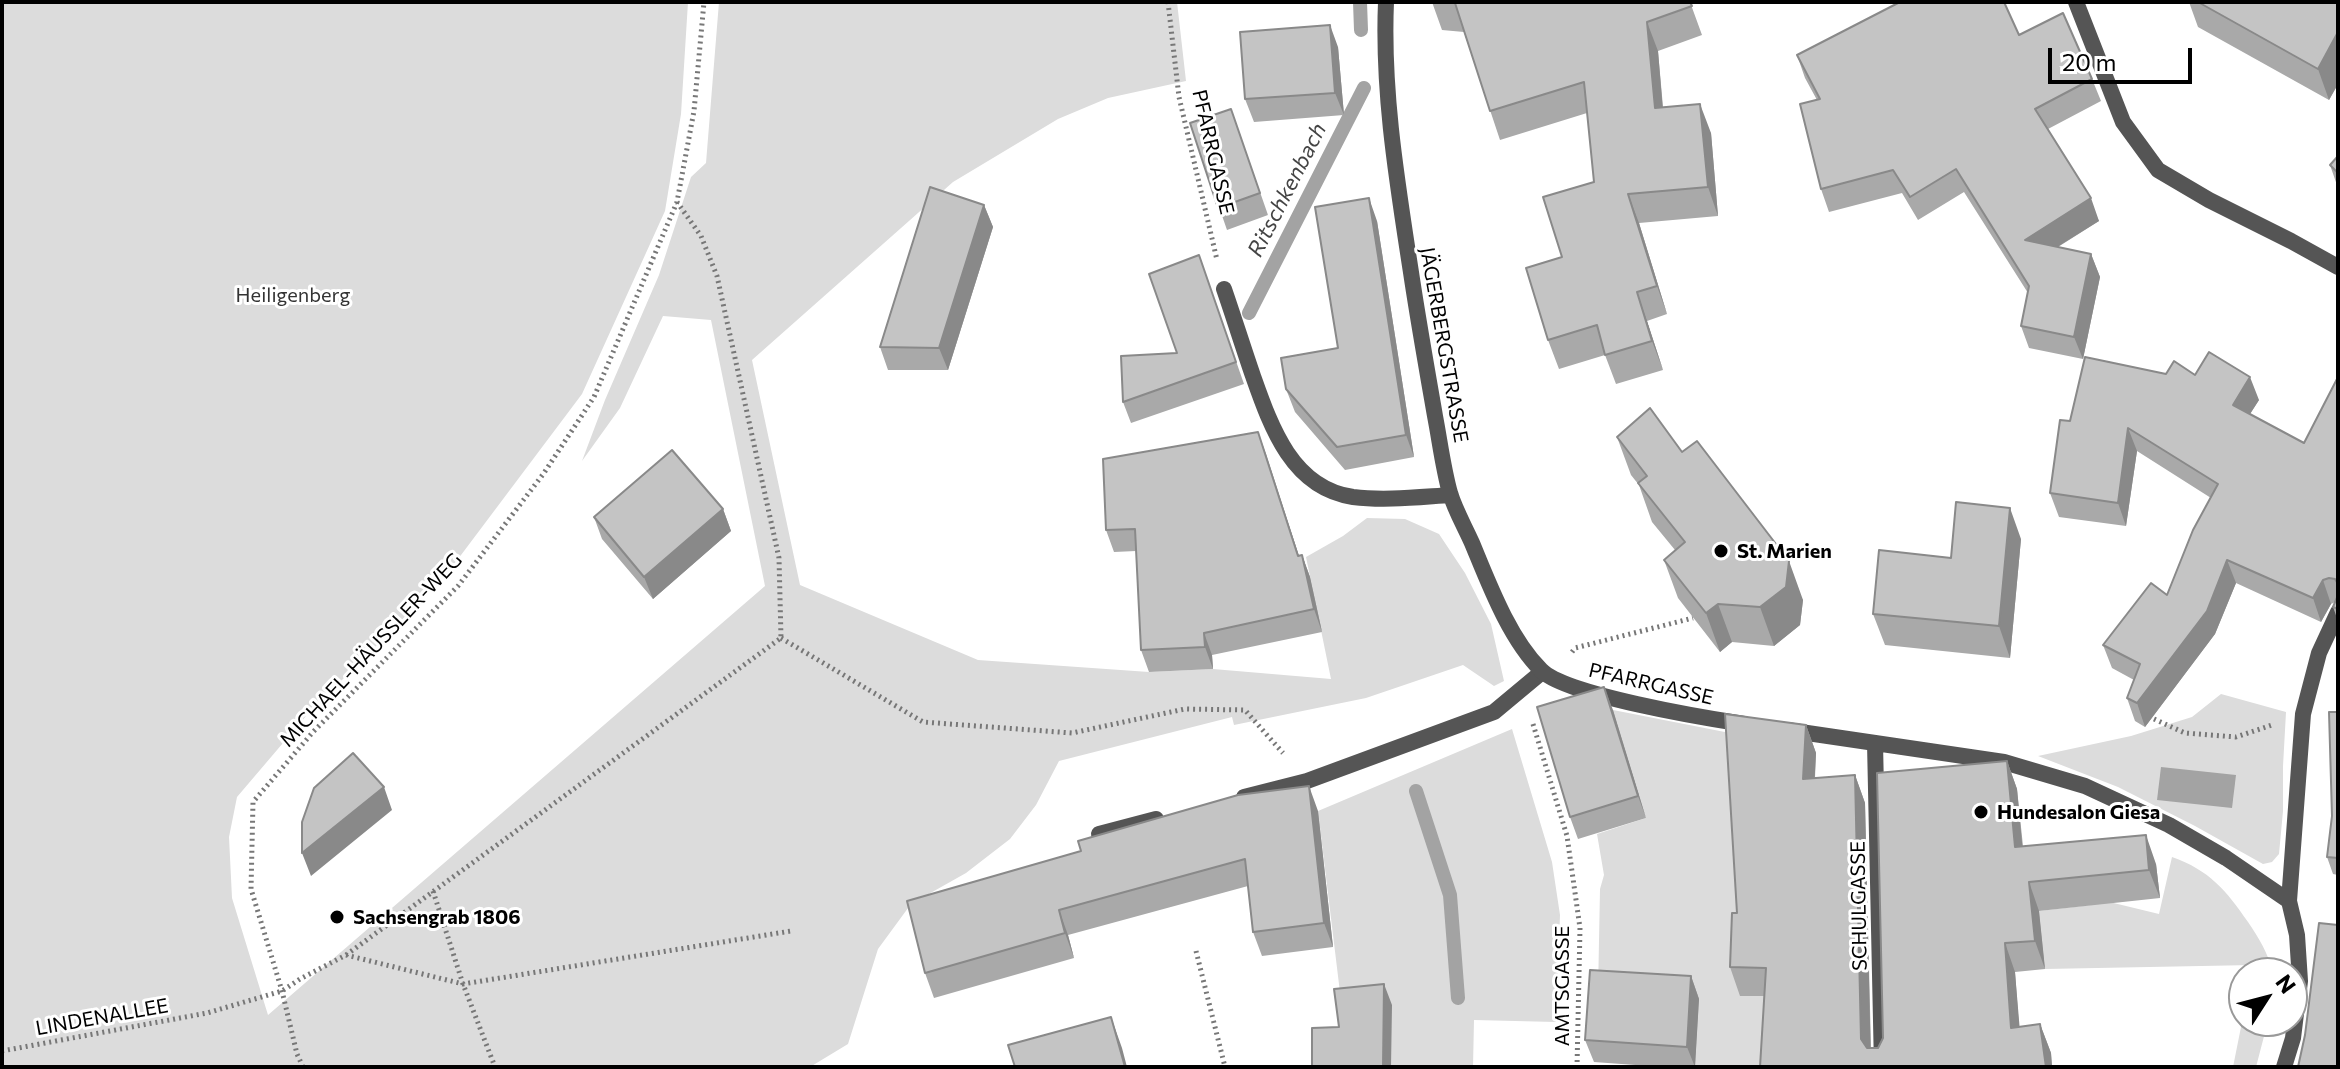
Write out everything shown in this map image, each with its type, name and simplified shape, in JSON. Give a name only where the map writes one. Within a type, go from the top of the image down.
[{"type":"street","name":"JÄGERBERGSTRASSE","points":[[1386,2],[1385,38],[1397,176],[1419,328],[1451,495],[1498,601],[1520,643],[1542,672]]},
{"type":"street","points":[[2076,2],[2123,122],[2158,170],[2338,267]]},
{"type":"street","points":[[1224,289],[1270,425],[1290,459],[1316,484],[1350,497],[1385,499],[1451,495]]},
{"type":"street","points":[[2284,1067],[2293,1038],[2300,981],[2297,935],[2289,901],[2303,714],[2319,653],[2338,612]]},
{"type":"street","points":[[1233,800],[1307,781],[1494,712],[1542,672]]},
{"type":"street","name":"PFARRGASSE","points":[[1542,672],[1556,681],[1595,694],[1702,717],[2004,762],[2085,786],[2169,825],[2226,858],[2289,901]]},
{"type":"street","name":"SCHULGASSE","points":[[1875,743],[1882,1067]]},
{"type":"street","points":[[1099,834],[1174,815]]},
{"type":"path","name":"MICHAEL-HÄUSSLER-WEG","points":[[303,1067],[251,889],[253,802],[313,732],[458,586],[544,473],[594,397],[677,202],[694,111],[704,2]]},
{"type":"path","name":"PFARRGASSE","points":[[1168,2],[1179,97],[1224,289]]},
{"type":"path","points":[[677,202],[701,236],[717,276],[779,558],[781,638],[923,722],[1072,733],[1185,709],[1245,710],[1307,781]]},
{"type":"path","points":[[1575,648],[1693,618]]},
{"type":"path","name":"LINDENALLEE","points":[[2,1051],[207,1013],[282,991],[346,955],[781,638]]},
{"type":"path","points":[[2154,719],[2185,733],[2236,737],[2303,714]]},
{"type":"path","name":"AMTSGASSE","points":[[1532,719],[1567,836],[1580,928],[1577,1067]]},
{"type":"path","points":[[433,891],[463,984],[495,1067]]},
{"type":"path","points":[[346,955],[463,984],[791,931]]},
{"type":"path","points":[[1196,951],[1225,1067]]},
{"type":"green space","name":"Heiligenberg","points":[[2,2],[688,2],[681,114],[665,211],[582,394],[443,579],[306,716],[237,797],[229,837],[232,898],[268,1015],[765,586],[711,320],[663,316],[620,408],[582,461],[659,275],[691,177],[706,163],[719,2],[1177,2],[1186,81],[1108,98],[1058,119],[953,182],[752,360],[800,585],[978,660],[1149,672],[1213,669],[1331,679],[1306,557],[1367,518],[1405,519],[1439,534],[1465,573],[1491,624],[1504,681],[1494,686],[1463,665],[1366,698],[1234,725],[1232,717],[1059,761],[1036,805],[1010,839],[966,873],[911,904],[878,949],[848,1044],[810,1067],[2,1067]]},
{"type":"green space","points":[[2221,694],[2286,712],[2279,854],[2272,862],[2263,864],[2118,787],[2038,756],[2131,736],[2192,717]]},
{"type":"green space","points":[[1613,710],[1735,734],[1801,998],[1772,1067],[1695,1067],[1699,999],[1598,993],[1600,889],[1604,875],[1597,834],[1646,818]]},
{"type":"green space","points":[[1512,729],[1552,862],[1560,915],[1556,1022],[1474,1020],[1473,1067],[1391,1067],[1342,1009],[1318,811]]},
{"type":"green space","points":[[2172,857],[2207,875],[2224,891],[2268,957],[2228,957],[2228,965],[2045,969],[2039,911],[2091,905],[2093,898],[2159,914]]},
{"type":"green space","points":[[2239,1037],[2264,1037],[2256,1067],[2233,1067]]},
{"type":"shaded area","points":[[2161,767],[2236,775],[2232,808],[2157,800]]},
{"type":"building","points":[[1446,2],[1690,2],[1692,6],[1647,22],[1655,108],[1700,104],[1708,187],[1628,194],[1657,286],[1637,292],[1652,341],[1605,355],[1597,325],[1548,340],[1526,268],[1562,257],[1543,197],[1594,182],[1584,82],[1490,111],[1455,3]]},
{"type":"building","points":[[1900,2],[2004,2],[2019,35],[2063,13],[2092,79],[2035,109],[2091,198],[2025,240],[2091,254],[2074,337],[2021,326],[2029,286],[1956,169],[1910,197],[1893,170],[1821,189],[1800,104],[1820,99],[1797,55]]},
{"type":"building","points":[[2198,2],[2338,2],[2338,32],[2318,69]]},
{"type":"building","points":[[1330,25],[1335,93],[1245,99],[1240,32]]},
{"type":"building","points":[[1231,109],[1260,193],[1218,208],[1190,123]]},
{"type":"building","points":[[2338,156],[2338,173],[2330,165]]},
{"type":"building","points":[[930,187],[984,205],[939,348],[880,347]]},
{"type":"building","points":[[1369,198],[1406,435],[1337,447],[1286,389],[1281,358],[1338,348],[1315,207]]},
{"type":"building","points":[[1199,255],[1236,362],[1123,402],[1121,356],[1177,353],[1149,274]]},
{"type":"building","points":[[2209,352],[2250,377],[2233,405],[2304,443],[2338,377],[2338,584],[2335,579],[2323,580],[2313,598],[2227,560],[2207,611],[2137,703],[2127,698],[2140,664],[2103,645],[2151,583],[2167,595],[2193,530],[2218,484],[2128,428],[2118,503],[2050,493],[2060,420],[2070,421],[2085,357],[2166,374],[2174,361],[2195,375]]},
{"type":"building","name":"St. Marien","points":[[1650,408],[1682,452],[1697,441],[1789,561],[1786,587],[1760,607],[1718,604],[1706,613],[1664,560],[1685,542],[1638,483],[1647,476],[1617,437]]},
{"type":"building","points":[[1258,432],[1298,556],[1302,555],[1314,609],[1204,633],[1205,647],[1141,650],[1135,529],[1106,530],[1103,459]]},
{"type":"building","points":[[672,450],[723,509],[644,577],[594,517]]},
{"type":"building","points":[[1956,502],[2010,508],[1999,626],[1873,614],[1879,550],[1951,558]]},
{"type":"building","points":[[1604,687],[1638,796],[1570,817],[1537,707]]},
{"type":"building","points":[[2329,712],[2338,712],[2338,858],[2327,857],[2332,816]]},
{"type":"building","points":[[1725,714],[1806,725],[1803,779],[1855,775],[1861,1039],[1867,1048],[1878,1048],[1883,1038],[1877,773],[2007,761],[2015,847],[2146,835],[2149,870],[2029,882],[2035,941],[2005,943],[2011,1028],[2040,1024],[2046,1067],[1760,1067],[1766,968],[1730,967],[1732,913],[1737,913]]},
{"type":"building","points":[[353,753],[384,787],[302,853],[302,822],[314,788]]},
{"type":"building","points":[[1309,786],[1324,923],[1253,932],[1245,859],[1059,910],[1065,933],[925,973],[907,901],[1081,851],[1078,841],[1238,795]]},
{"type":"building","points":[[2319,923],[2338,925],[2338,1067],[2298,1067],[2305,1037],[2308,1037],[2308,1011]]},
{"type":"building","points":[[1590,970],[1691,976],[1687,1047],[1585,1040]]},
{"type":"building","points":[[1384,984],[1383,1067],[1312,1067],[1312,1028],[1339,1027],[1334,989]]},
{"type":"building","points":[[1111,1017],[1125,1067],[1015,1067],[1008,1045]]},
{"type":"waterway","name":"Ritschkenbach","points":[[1360,2],[1361,30]]},
{"type":"waterway","name":"Ritschkenbach","points":[[1249,313],[1364,88]]},
{"type":"waterway","name":"Ritschkenbach","points":[[1416,791],[1450,895],[1458,998]]},
{"type":"place","name":"St. Marien","points":[[1721,551]]},
{"type":"place","name":"Hundesalon Giesa","points":[[1981,812]]},
{"type":"place","name":"Sachsengrab 1806","points":[[337,917]]}]
